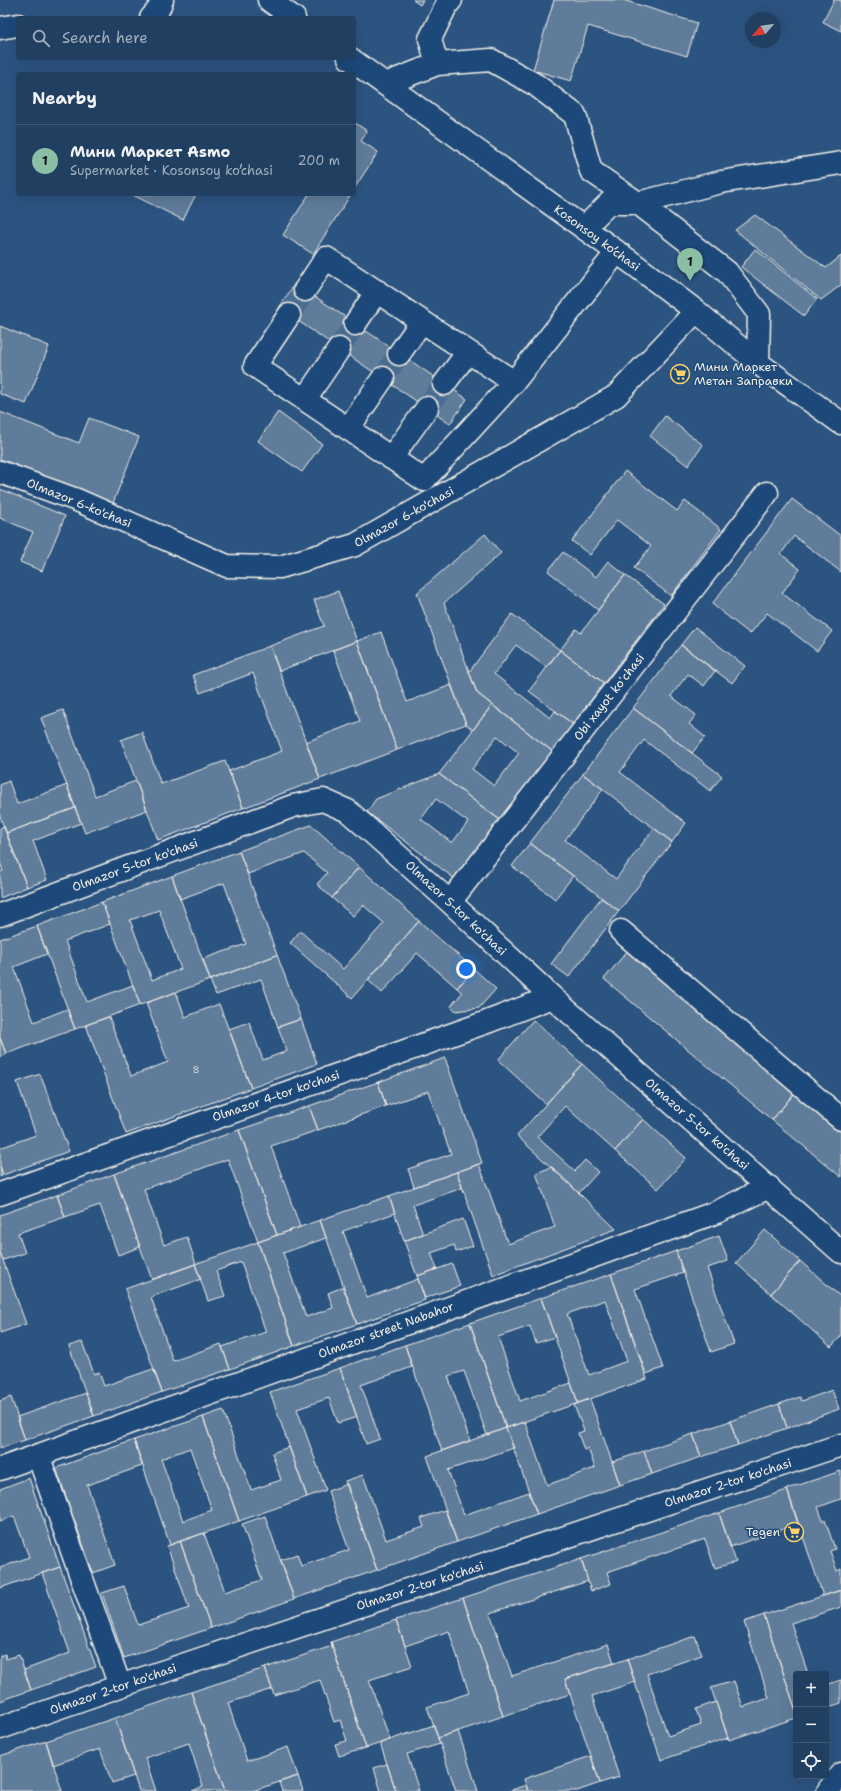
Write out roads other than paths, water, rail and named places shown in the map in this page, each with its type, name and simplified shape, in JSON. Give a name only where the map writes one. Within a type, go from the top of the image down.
[{"type":"street","points":[[153,16],[158,10],[162,0]]},
{"type":"street","points":[[269,0],[291,16]]},
{"type":"street","points":[[437,64],[430,39],[446,6],[451,0]]},
{"type":"street","points":[[0,28],[16,25]]},
{"type":"street","name":"Kosonsoy ko’chasi","points":[[352,60],[617,252],[696,311],[758,363],[841,424]]},
{"type":"street","points":[[385,84],[437,64],[491,60],[536,85],[575,114],[592,171],[638,203],[727,272],[759,314],[758,363]]},
{"type":"street","points":[[584,228],[609,203],[638,203],[721,182],[841,163]]},
{"type":"street","points":[[289,315],[255,366],[424,480],[514,382],[617,252]]},
{"type":"street","points":[[305,290],[326,258],[514,382]]},
{"type":"street","points":[[355,324],[378,291]]},
{"type":"street","name":"Olmazor 6-ko'chasi","points":[[0,472],[77,500],[227,566],[280,567],[355,545],[616,396],[696,311]]},
{"type":"street","points":[[399,354],[422,321]]},
{"type":"street","points":[[305,400],[339,349]]},
{"type":"street","points":[[444,384],[468,352]]},
{"type":"street","points":[[348,429],[383,378]]},
{"type":"street","points":[[391,458],[427,408]]},
{"type":"street","name":"Obi xayot koʻchasi","points":[[450,902],[767,493]]},
{"type":"street","name":"Olmazor 5-tor ko'chasi","points":[[0,915],[293,806],[322,800],[348,811],[450,902],[552,997],[841,1252]]},
{"type":"street","points":[[621,931],[841,1119]]},
{"type":"street","name":"Olmazor 4-tor ko'chasi","points":[[0,1194],[487,1022],[552,997]]},
{"type":"street","name":"Olmazor street Nabahor","points":[[0,1469],[717,1212],[769,1187]]},
{"type":"street","name":"Olmazor 2-tor ko'chasi","points":[[0,1728],[120,1686],[841,1445]]},
{"type":"street","points":[[38,1455],[120,1686]]},
{"type":"street","points":[[828,1791],[841,1774]]},
{"type":"tunnel","points":[[289,315],[305,290]]},
{"type":"tunnel","points":[[339,349],[355,324]]},
{"type":"tunnel","points":[[383,378],[399,354]]},
{"type":"tunnel","points":[[427,408],[444,384]]},
{"type":"place","name":"Мини Маркет Asmo","points":[[690,281]]},
{"type":"place","name":"Мини Маркет Метан Заправки","points":[[680,374]]},
{"type":"place","name":"Tegen","points":[[794,1532]]}]
